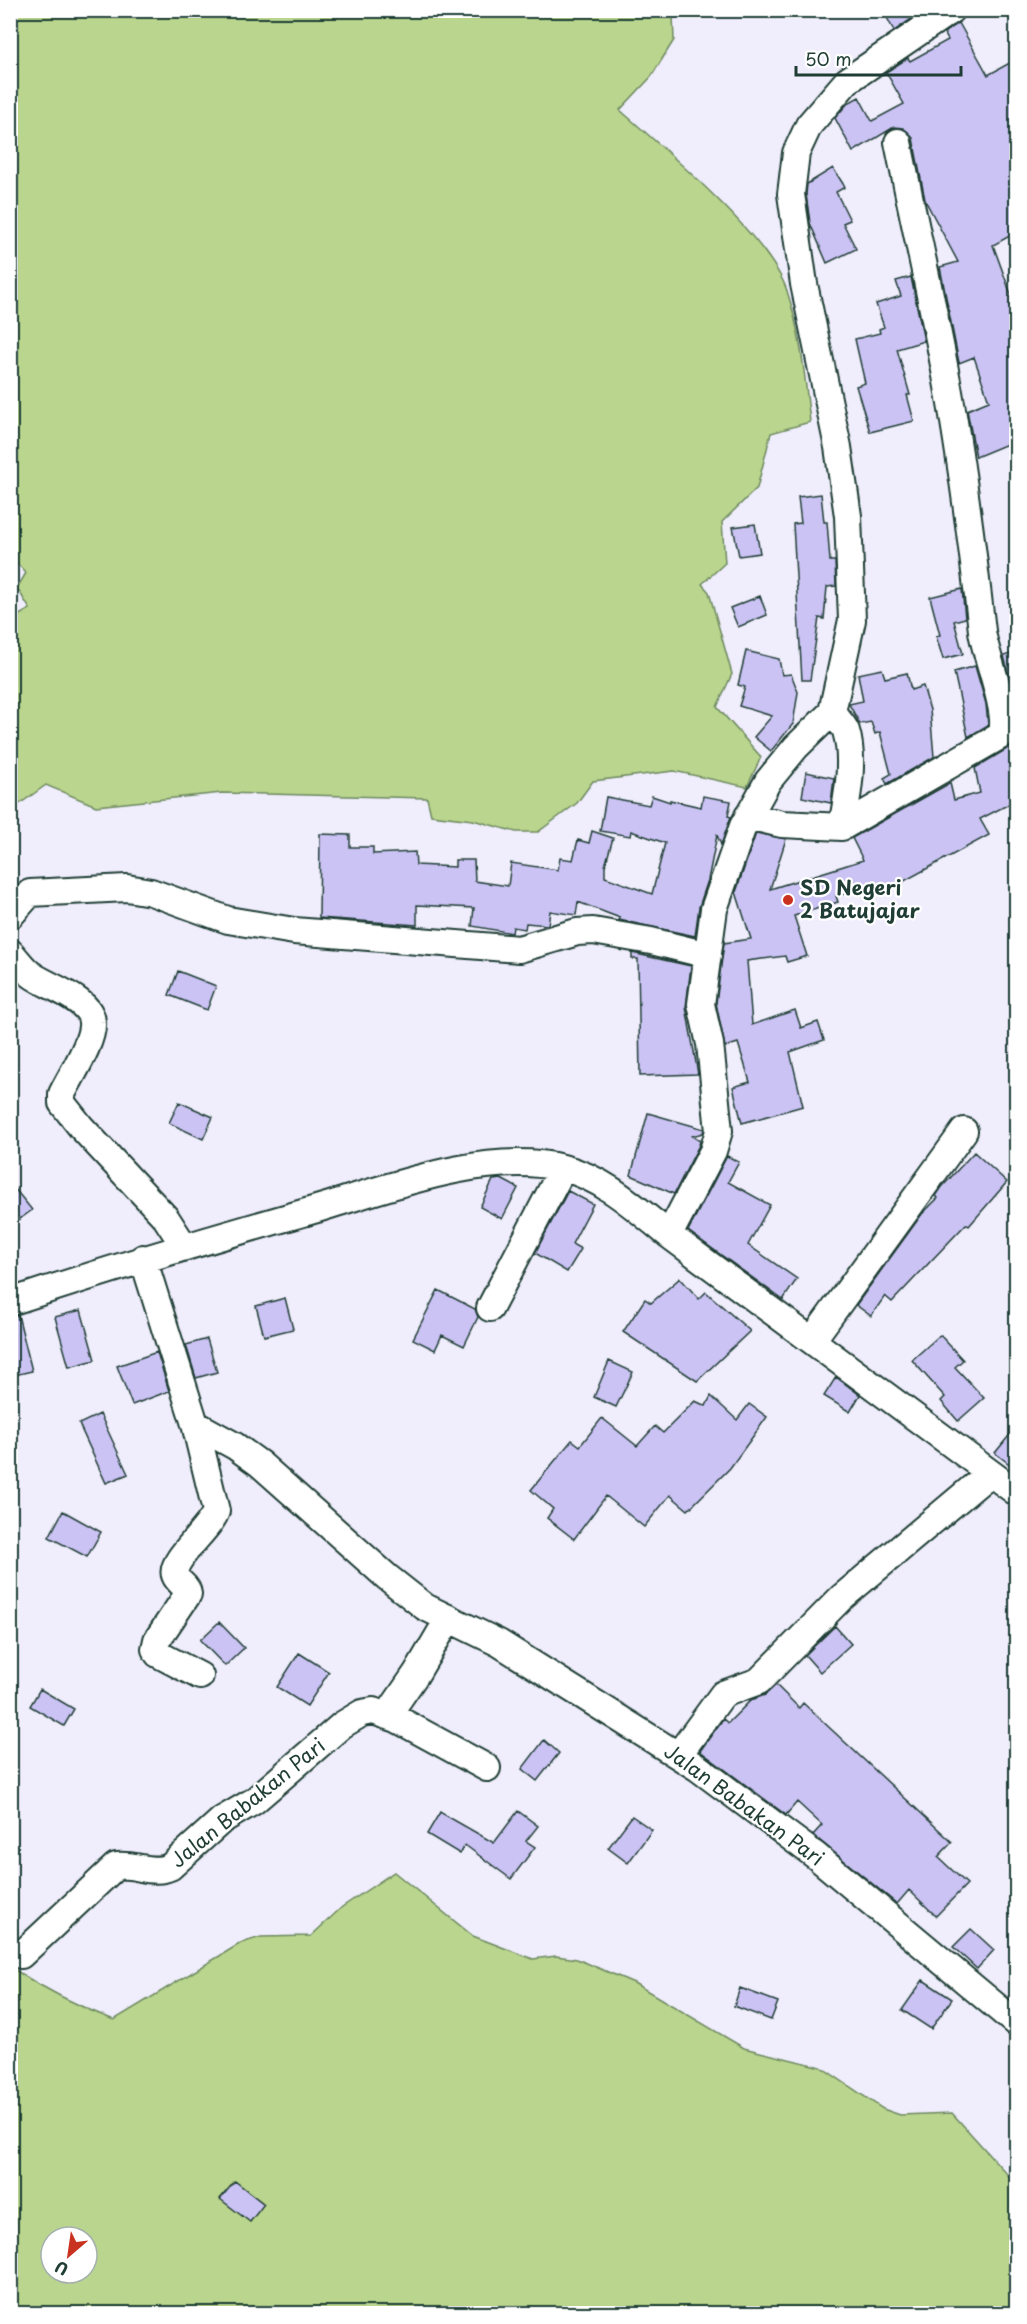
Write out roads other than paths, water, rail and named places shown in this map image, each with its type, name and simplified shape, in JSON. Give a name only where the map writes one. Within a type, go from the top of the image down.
[{"type":"street","points":[[669,1235],[713,1151],[719,1131],[710,1044],[701,1004],[714,909],[748,816],[768,781],[781,763],[832,712],[852,620],[848,516],[838,447],[804,284],[791,194],[796,153],[809,125],[847,81],[951,10]]},
{"type":"street","points":[[748,816],[782,824],[842,828],[1000,736],[1004,729],[1002,711],[984,648],[945,367],[898,142]]},
{"type":"street","points":[[832,712],[846,730],[849,752],[849,785],[842,828]]},
{"type":"street","points":[[10,916],[30,893],[127,888],[151,892],[228,920],[294,931],[519,949],[577,932],[593,931],[651,941],[708,955]]},
{"type":"street","points":[[10,952],[31,975],[79,1001],[89,1013],[93,1022],[87,1042],[62,1094],[62,1103],[81,1127],[166,1218],[184,1246]]},
{"type":"street","points":[[813,1339],[964,1131]]},
{"type":"street","points":[[10,1302],[143,1258],[470,1167],[526,1162],[562,1168],[586,1176],[623,1198],[669,1235],[813,1339],[1017,1492]]},
{"type":"street","points":[[490,1308],[562,1168]]},
{"type":"street","points":[[143,1258],[195,1424],[216,1511],[200,1536],[180,1558],[174,1570],[177,1578],[187,1587],[188,1594],[157,1640],[155,1649],[158,1654],[200,1676]]},
{"type":"street","name":"Jalan Babakan Pari","points":[[195,1424],[235,1446],[260,1464],[387,1577],[425,1607],[499,1642],[678,1754],[816,1856],[1017,2023]]},
{"type":"street","points":[[678,1754],[723,1694],[759,1681],[841,1598],[990,1473]]},
{"type":"street","points":[[449,1618],[429,1654],[387,1716],[434,1737],[487,1768]]},
{"type":"street","name":"Jalan Babakan Pari","points":[[21,1954],[116,1866],[128,1864],[163,1871],[180,1861],[222,1820],[261,1796],[350,1719],[373,1711],[387,1716]]},
{"type":"place","name":"SD Negeri 2 Batujajar","points":[[788,900]]}]
